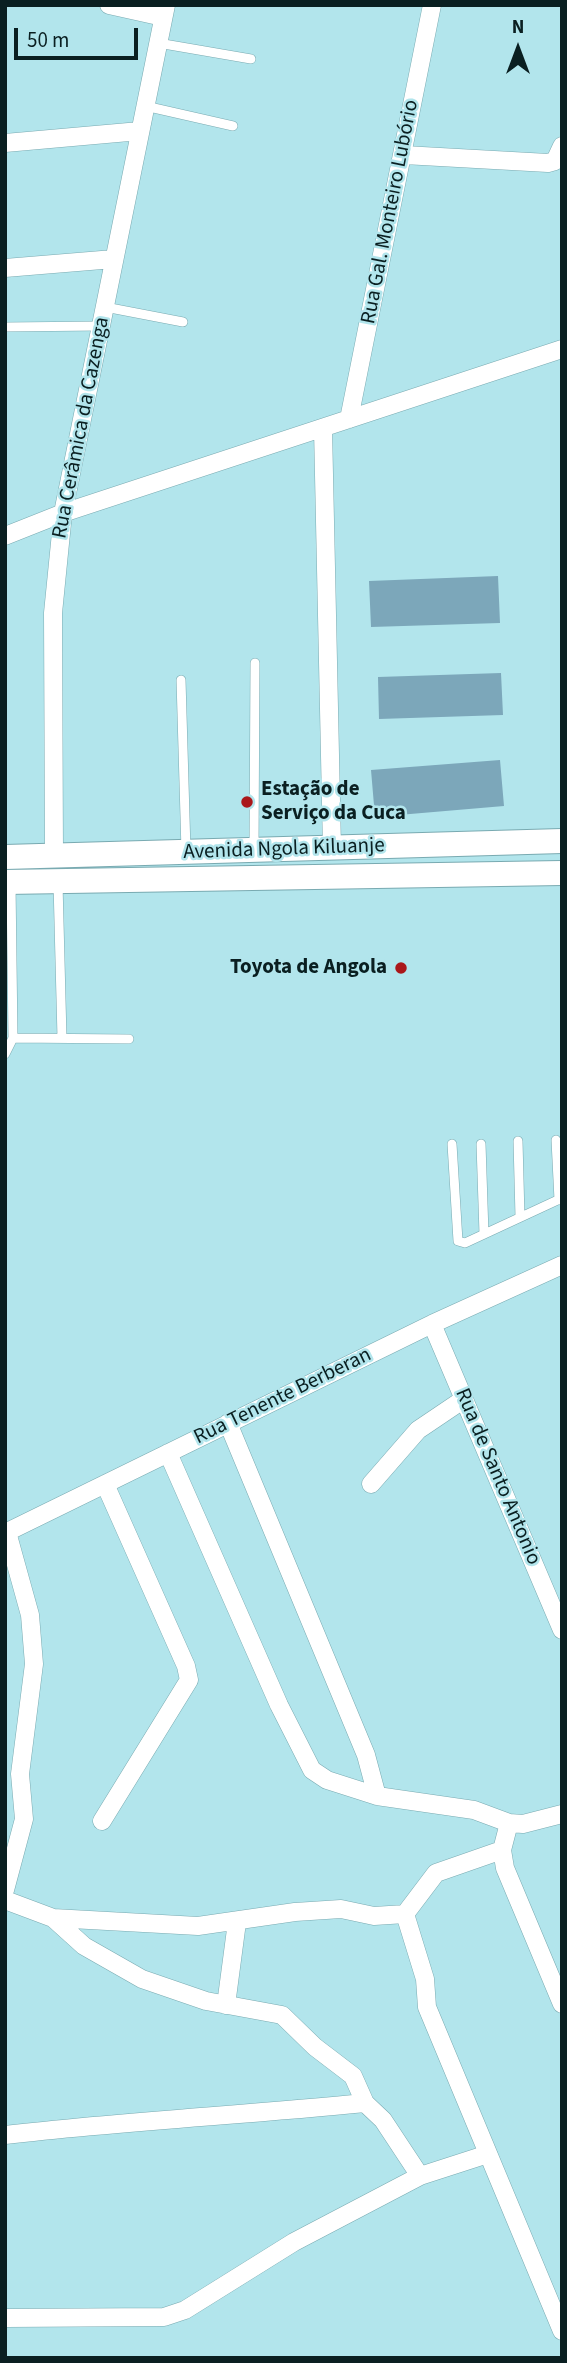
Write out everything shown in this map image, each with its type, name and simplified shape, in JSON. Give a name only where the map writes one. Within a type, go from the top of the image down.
[{"type":"main road","name":"Avenida Ngola Kiluanje","points":[[5,857],[562,841]]},
{"type":"main road","name":"Avenida Ngola Kiluanje","points":[[8,882],[559,874]]},
{"type":"street","points":[[109,5],[164,11]]},
{"type":"street","name":"Rua Gal. Monteiro Lubório","points":[[349,419],[432,5]]},
{"type":"street","name":"Rua Cerâmica da Cazenga","points":[[54,856],[53,613],[63,513],[164,11]]},
{"type":"street","points":[[5,143],[140,131]]},
{"type":"street","points":[[404,155],[548,163],[555,161],[562,146]]},
{"type":"street","points":[[5,268],[114,259]]},
{"type":"street","points":[[5,536],[63,513],[562,349]]},
{"type":"street","points":[[323,428],[332,849]]},
{"type":"street","name":"Rua Tenente Berberan","points":[[6,1532],[432,1324],[562,1265]]},
{"type":"street","name":"Rua de Santo Antonio","points":[[432,1324],[562,1630]]},
{"type":"street","points":[[371,1484],[418,1430],[464,1399]]},
{"type":"street","points":[[228,1423],[366,1755],[377,1796]]},
{"type":"street","points":[[168,1453],[302,1756],[312,1770],[327,1780],[377,1796],[474,1810],[509,1823],[523,1824],[562,1814]]},
{"type":"street","points":[[102,1821],[189,1680],[186,1665],[105,1485]]},
{"type":"street","points":[[5,1890],[24,1819],[20,1774],[34,1664],[30,1615],[6,1532]]},
{"type":"street","points":[[509,1823],[502,1850],[505,1868],[562,2004]]},
{"type":"street","points":[[5,1900],[53,1917],[180,1926],[341,1909],[374,1916],[405,1914],[436,1873],[502,1850]]},
{"type":"street","points":[[405,1914],[425,1979],[427,2007],[562,2331]]},
{"type":"street","points":[[53,1917],[84,1946],[123,1969],[177,1993],[282,2015],[315,2047],[353,2076],[365,2103],[383,2120],[421,2176]]},
{"type":"street","points":[[226,2005],[237,1922]]},
{"type":"street","points":[[5,2135],[111,2123],[247,2115],[365,2103]]},
{"type":"street","points":[[5,2318],[164,2317],[185,2310],[294,2242],[421,2176],[488,2154]]},
{"type":"lane","points":[[158,43],[251,60]]},
{"type":"lane","points":[[145,106],[233,126]]},
{"type":"lane","points":[[105,307],[183,323]]},
{"type":"lane","points":[[5,327],[101,326]]},
{"type":"lane","points":[[254,851],[255,663]]},
{"type":"lane","points":[[181,680],[186,852]]},
{"type":"lane","points":[[5,1054],[13,1038],[8,882]]},
{"type":"lane","points":[[58,883],[62,1038]]},
{"type":"lane","points":[[13,1038],[129,1039]]},
{"type":"lane","points":[[452,1144],[456,1237],[465,1243],[560,1199],[556,1140]]},
{"type":"lane","points":[[518,1141],[520,1217]]},
{"type":"lane","points":[[481,1144],[484,1234]]},
{"type":"building","points":[[498,576],[500,623],[371,627],[369,581]]},
{"type":"building","points":[[501,673],[503,715],[379,719],[378,677]]},
{"type":"building","points":[[500,760],[504,806],[375,817],[371,770]]},
{"type":"place","name":"Estação de Serviço da Cuca","points":[[247,802]]},
{"type":"place","name":"Toyota de Angola","points":[[401,968]]}]
